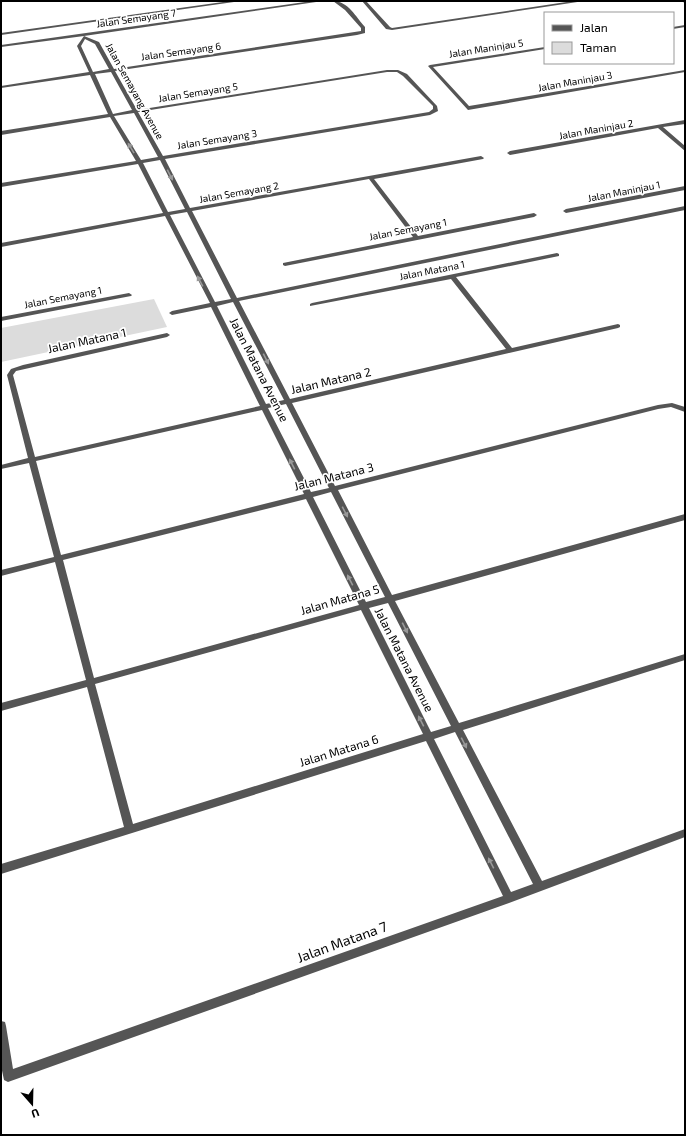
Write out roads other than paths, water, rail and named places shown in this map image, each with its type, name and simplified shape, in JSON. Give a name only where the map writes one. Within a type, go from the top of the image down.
[{"type":"street","points":[[1,34],[239,1]]},
{"type":"street","name":"Jalan Semayang 7","points":[[1,46],[83,36],[321,1]]},
{"type":"street","name":"Jalan Semayang 6","points":[[1,87],[363,32],[363,28],[339,2],[335,1]]},
{"type":"street","points":[[364,1],[388,28],[392,29],[582,1]]},
{"type":"street","points":[[78,23],[83,36],[79,46],[111,115],[139,161],[213,304]]},
{"type":"street","points":[[674,28],[685,26]]},
{"type":"street","name":"Jalan Semayang Avenue","points":[[83,36],[97,43],[161,157],[236,300]]},
{"type":"street","name":"Jalan Maninjau 5","points":[[468,108],[430,66],[544,48]]},
{"type":"street","name":"Jalan Semayang 5","points":[[1,133],[387,71],[398,71]]},
{"type":"street","name":"Jalan Semayang 3","points":[[1,185],[430,113],[436,110],[435,106],[430,100],[398,71]]},
{"type":"street","name":"Jalan Maninjau 3","points":[[468,108],[685,71]]},
{"type":"street","name":"Jalan Maninjau 2","points":[[510,154],[685,122]]},
{"type":"street","points":[[659,127],[685,149]]},
{"type":"street","name":"Jalan Semayang 2","points":[[1,245],[481,158]]},
{"type":"street","points":[[371,178],[417,238]]},
{"type":"street","name":"Jalan Maninjau 1","points":[[566,212],[685,188]]},
{"type":"street","points":[[172,313],[685,208]]},
{"type":"street","name":"Jalan Semayang 1","points":[[285,264],[534,215]]},
{"type":"street","name":"Jalan Matana 1","points":[[312,305],[557,255]]},
{"type":"street","points":[[452,276],[511,351]]},
{"type":"street","name":"Jalan Semayang 1","points":[[1,319],[128,295]]},
{"type":"street","name":"Jalan Matana Avenue","points":[[236,300],[539,886]]},
{"type":"street","name":"Jalan Matana Avenue","points":[[213,304],[509,898]]},
{"type":"street","name":"Jalan Matana 2","points":[[1,468],[618,326]]},
{"type":"street","name":"Jalan Matana 1","points":[[32,460],[10,375],[12,370],[167,335]]},
{"type":"street","name":"Jalan Matana 3","points":[[1,573],[658,407],[672,405],[685,410]]},
{"type":"street","points":[[32,460],[129,829]]},
{"type":"street","name":"Jalan Matana 5","points":[[1,707],[685,517]]},
{"type":"street","name":"Jalan Matana 6","points":[[1,870],[456,727],[685,657]]},
{"type":"street","name":"Jalan Matana 7","points":[[1,1026],[8,1076],[509,898],[685,833]]}]
